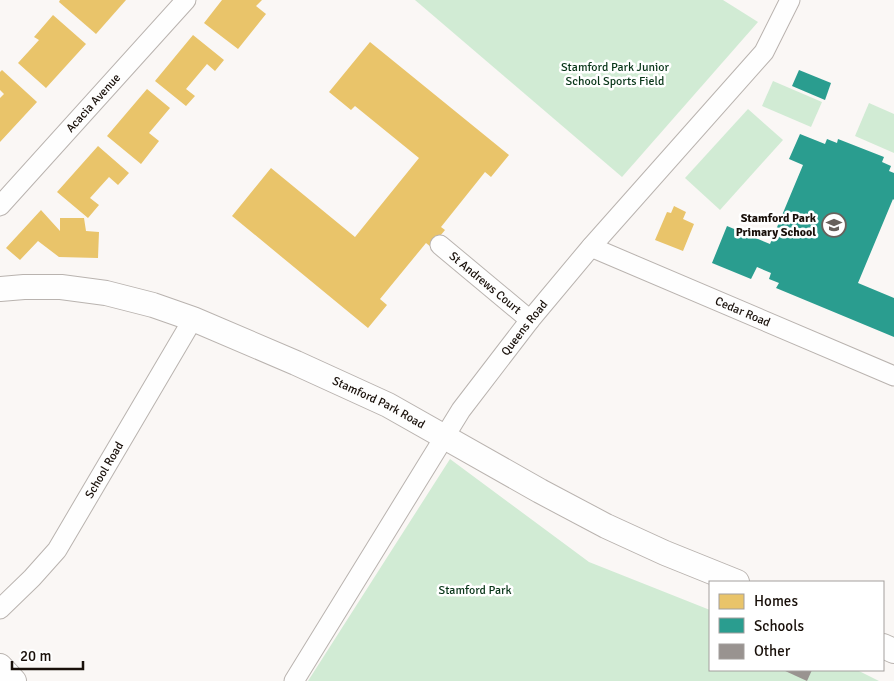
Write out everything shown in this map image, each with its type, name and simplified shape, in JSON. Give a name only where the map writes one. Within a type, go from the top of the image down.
[{"type":"street","name":"Acacia Avenue","points":[[0,206],[186,0]]},
{"type":"street","name":"Queens Road","points":[[294,681],[461,410],[530,320],[590,247],[764,52],[790,0]]},
{"type":"street","name":"St Andrews Court","points":[[440,245],[530,320]]},
{"type":"street","name":"Cedar Road","points":[[590,247],[894,376]]},
{"type":"street","name":"Stamford Park Road","points":[[0,289],[24,286],[61,287],[106,292],[153,304],[193,319],[270,351],[388,405],[606,526],[734,581]]},
{"type":"street","name":"School Road","points":[[0,609],[57,550],[193,319]]},
{"type":"street","points":[[0,666],[14,681]]},
{"type":"green space","name":"Stamford Park Junior School Sports Field","points":[[415,0],[723,0],[758,22],[622,177]]},
{"type":"green space","points":[[773,81],[822,102],[811,127],[762,106]]},
{"type":"green space","points":[[869,103],[894,114],[894,153],[855,136]]},
{"type":"green space","points":[[748,109],[783,140],[720,210],[685,178]]},
{"type":"green space","name":"Stamford Park","points":[[450,459],[589,562],[709,610],[709,671],[859,671],[879,681],[308,681]]},
{"type":"building: Homes","points":[[60,0],[126,0],[96,34],[59,2]]},
{"type":"building: Homes","points":[[222,0],[262,0],[256,6],[266,14],[238,49],[204,23]]},
{"type":"building: Homes","points":[[53,15],[86,44],[46,88],[18,63],[39,40],[34,37]]},
{"type":"building: Homes","points":[[193,35],[224,60],[215,71],[207,64],[186,89],[195,96],[186,106],[155,81]]},
{"type":"building: Homes","points":[[370,42],[509,155],[491,177],[485,172],[441,227],[445,230],[431,247],[426,243],[380,299],[387,305],[368,328],[232,216],[271,168],[355,237],[419,158],[355,106],[351,110],[329,92]]},
{"type":"building: Homes","points":[[2,70],[37,102],[0,142],[0,98],[4,94],[0,90],[0,72]]},
{"type":"building: Homes","points":[[147,89],[170,108],[149,133],[159,141],[141,164],[107,136]]},
{"type":"building: Homes","points":[[98,146],[129,173],[118,185],[109,177],[90,198],[99,205],[88,218],[57,192]]},
{"type":"building: Homes","points":[[674,206],[686,212],[683,219],[694,224],[683,251],[655,240],[667,212],[671,213]]},
{"type":"building: Homes","points":[[41,210],[60,231],[60,218],[84,218],[86,231],[99,232],[98,258],[59,257],[38,241],[20,260],[6,248]]},
{"type":"building: Schools","points":[[799,70],[831,83],[825,100],[792,86]]},
{"type":"building: Schools","points":[[800,134],[825,144],[827,139],[837,143],[838,139],[884,157],[882,162],[891,166],[889,171],[894,173],[894,200],[858,283],[894,298],[894,337],[776,288],[779,283],[769,279],[771,273],[757,267],[751,279],[712,263],[727,226],[770,244],[803,165],[789,159]]},
{"type":"building: Other","points":[[785,671],[812,671],[807,681]]},
{"type":"place","name":"Stamford Park Primary School","points":[[834,225]]}]
